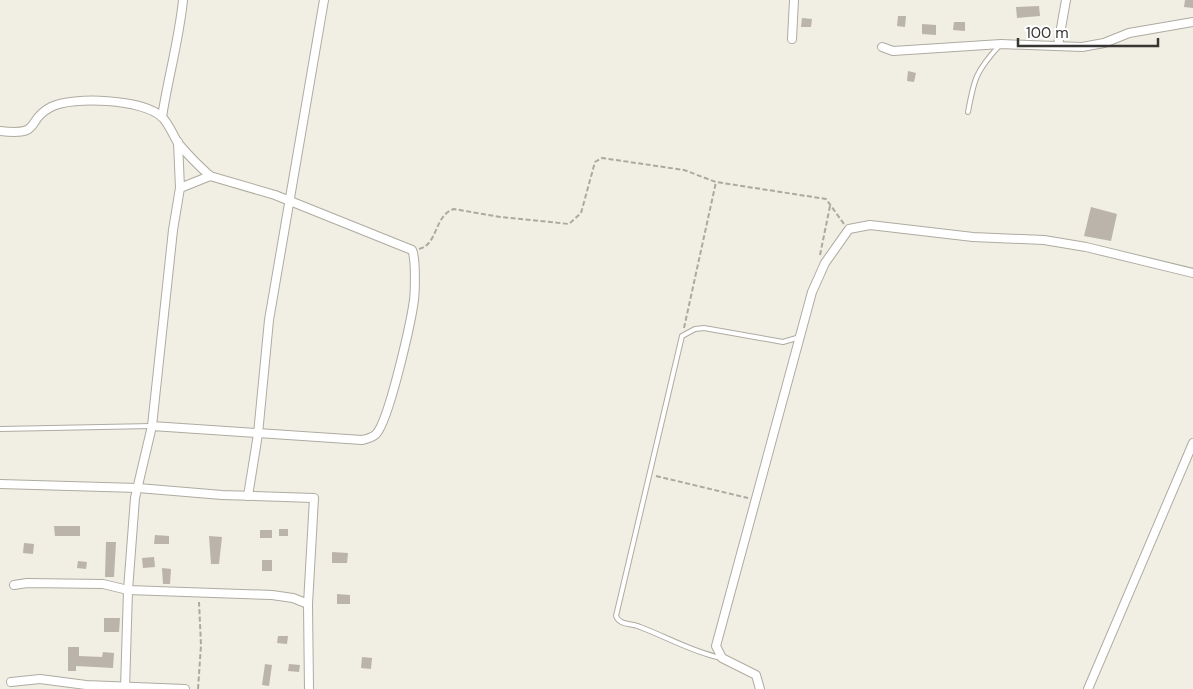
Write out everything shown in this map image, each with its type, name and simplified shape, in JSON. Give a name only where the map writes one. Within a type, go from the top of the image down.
[{"type":"street","points":[[162,117],[169,71],[180,32],[183,0]]},
{"type":"street","points":[[248,496],[258,434],[269,320],[288,201],[311,87],[324,0]]},
{"type":"street","points":[[792,39],[794,0]]},
{"type":"street","points":[[1058,45],[1066,0]]},
{"type":"street","points":[[882,47],[893,51],[1001,44],[1082,47],[1104,43],[1144,30],[1193,22]]},
{"type":"street","points":[[0,131],[20,133],[28,131],[45,110],[56,105],[73,102],[104,101],[150,110],[162,117],[178,142],[210,176],[288,201],[412,250],[414,300],[392,397],[377,434],[362,440],[152,426]]},
{"type":"street","points":[[125,687],[128,590],[135,498],[152,426],[173,230],[180,188],[178,142]]},
{"type":"street","points":[[180,188],[210,176]]},
{"type":"street","points":[[760,689],[756,675],[722,658],[716,646],[812,292],[825,263],[849,229],[877,226],[974,237],[1044,240],[1086,247],[1193,273]]},
{"type":"street","points":[[1088,689],[1193,443]]},
{"type":"street","points":[[0,484],[138,488],[248,496],[314,498],[308,604],[309,689]]},
{"type":"street","points":[[14,585],[27,583],[103,584],[128,590],[272,595],[293,598],[308,604]]},
{"type":"street","points":[[11,682],[40,679],[86,685],[185,689]]},
{"type":"lane","points":[[968,112],[980,66],[1001,44]]},
{"type":"lane","points":[[722,658],[665,638],[639,626],[623,623],[616,616],[682,336],[695,329],[704,328],[783,342],[800,338]]},
{"type":"lane","points":[[0,429],[152,426]]},
{"type":"path","points":[[412,250],[425,247],[441,217],[447,211],[454,208],[500,217],[569,224],[581,213],[595,162],[602,158],[684,170],[716,182],[826,199],[838,218],[849,229]]},
{"type":"path","points":[[682,336],[716,182]]},
{"type":"path","points":[[818,263],[830,204]]},
{"type":"path","points":[[650,475],[756,500]]},
{"type":"path","points":[[198,689],[201,645],[198,615],[200,591]]},
{"type":"building","points":[[1185,0],[1193,0],[1193,8],[1184,7]]},
{"type":"building","points":[[1039,6],[1040,16],[1017,18],[1016,7]]},
{"type":"building","points":[[898,16],[906,16],[905,27],[897,26]]},
{"type":"building","points":[[802,18],[812,19],[811,27],[801,27]]},
{"type":"building","points":[[954,22],[965,22],[965,31],[953,30]]},
{"type":"building","points":[[922,24],[936,25],[936,35],[922,34]]},
{"type":"building","points":[[908,71],[916,73],[914,82],[907,81]]},
{"type":"building","points":[[1091,207],[1117,214],[1111,241],[1084,236]]},
{"type":"building","points":[[54,526],[80,526],[80,536],[55,536]]},
{"type":"building","points":[[279,529],[288,529],[288,536],[279,536]]},
{"type":"building","points":[[260,530],[272,530],[272,538],[260,538]]},
{"type":"building","points":[[155,535],[169,536],[169,544],[154,544]]},
{"type":"building","points":[[209,536],[222,537],[219,564],[211,564]]},
{"type":"building","points":[[106,542],[116,542],[114,577],[105,577]]},
{"type":"building","points":[[24,543],[34,544],[33,554],[23,553]]},
{"type":"building","points":[[332,552],[348,553],[347,563],[332,563]]},
{"type":"building","points":[[154,557],[155,567],[143,568],[142,558]]},
{"type":"building","points":[[262,560],[272,560],[272,571],[262,571]]},
{"type":"building","points":[[78,561],[87,562],[86,569],[77,568]]},
{"type":"building","points":[[162,568],[171,569],[170,584],[163,584]]},
{"type":"building","points":[[337,594],[350,595],[350,604],[337,604]]},
{"type":"building","points":[[104,618],[120,618],[119,632],[104,632]]},
{"type":"building","points":[[278,636],[288,636],[287,644],[277,643]]},
{"type":"building","points":[[68,647],[79,647],[79,656],[102,657],[103,652],[114,653],[113,668],[76,666],[76,671],[68,671]]},
{"type":"building","points":[[362,657],[372,658],[371,669],[361,668]]},
{"type":"building","points":[[265,664],[272,665],[269,686],[262,685]]},
{"type":"building","points":[[289,664],[300,665],[299,672],[288,671]]}]
